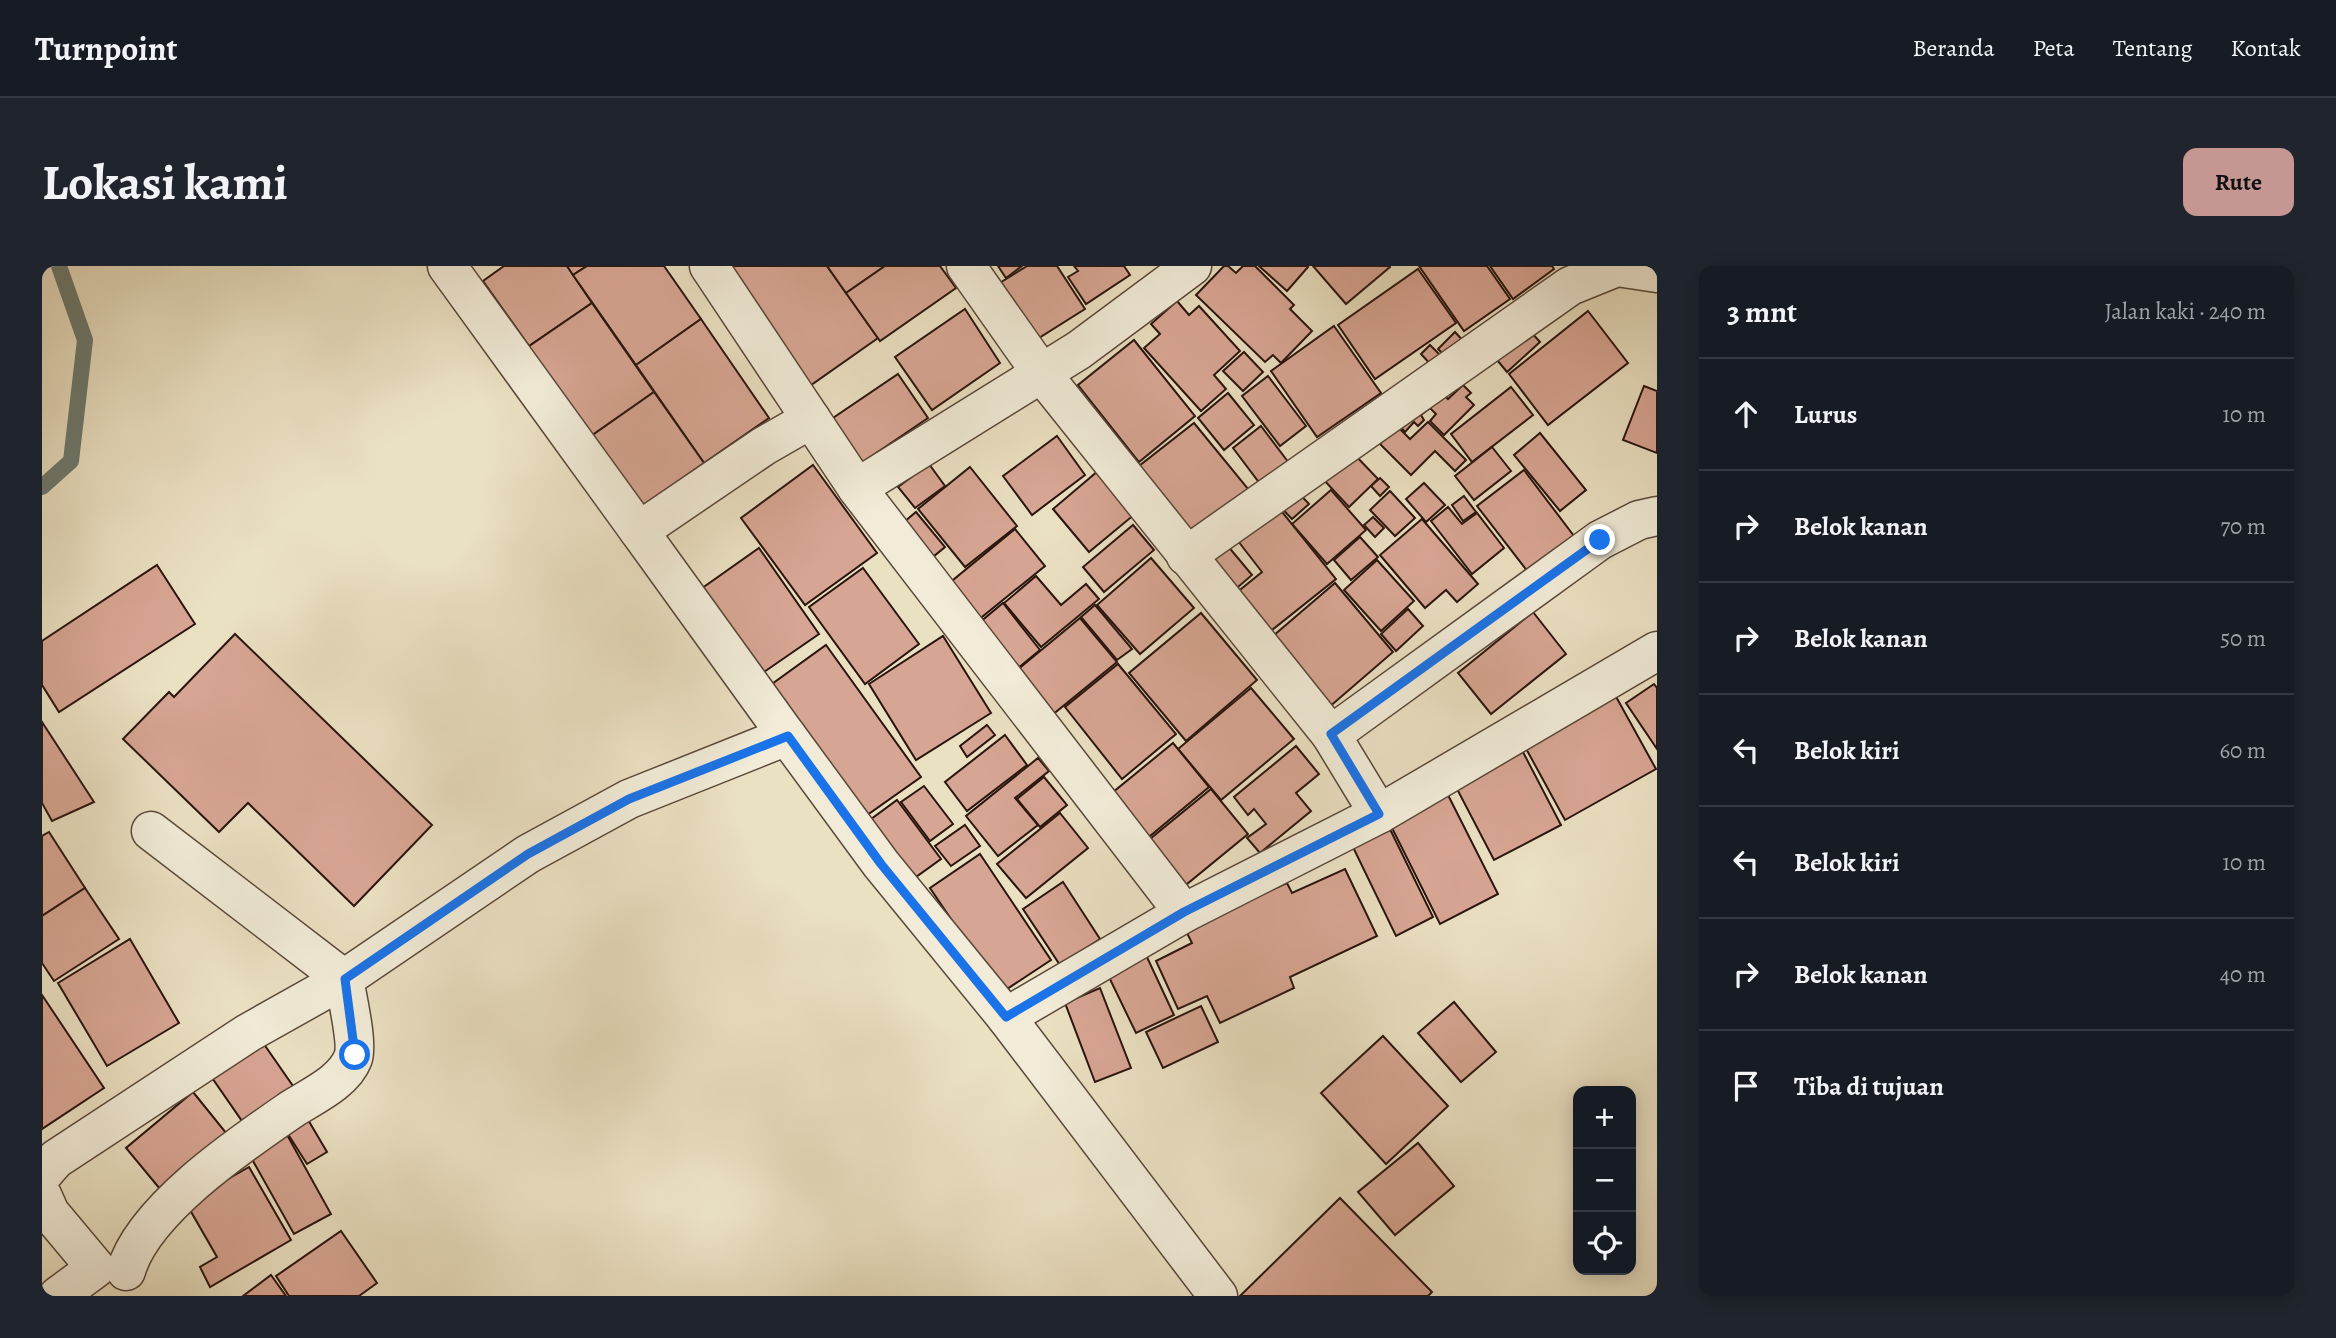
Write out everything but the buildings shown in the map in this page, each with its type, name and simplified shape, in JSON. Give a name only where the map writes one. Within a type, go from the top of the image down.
[{"type":"street","points":[[447,266],[881,864],[1006,1017],[1218,1296]]},
{"type":"street","points":[[709,266],[858,488],[1184,912]]},
{"type":"street","points":[[966,266],[1042,373],[1331,734],[1379,814]]},
{"type":"street","points":[[858,488],[1042,373],[1192,266]]},
{"type":"street","points":[[1186,556],[1570,286],[1617,267],[1657,273]]},
{"type":"street","points":[[639,531],[754,452],[811,419]]},
{"type":"street","points":[[1331,734],[1600,540],[1639,520],[1657,516]]},
{"type":"street","points":[[1006,1017],[1184,912],[1379,814],[1657,651]]},
{"type":"street","points":[[42,1175],[56,1159],[248,1033],[345,979],[528,854],[629,799],[788,736]]},
{"type":"street","points":[[122,1278],[130,1257],[146,1232],[195,1184],[253,1136],[342,1075],[355,1055],[345,979],[151,831]]},
{"type":"street","points":[[42,1195],[50,1213],[122,1278]]},
{"type":"street","points":[[58,1296],[122,1278]]},
{"type":"waterway","points":[[42,487],[71,461],[85,340],[59,266]]},
{"type":"route","points":[[355,1055],[345,979],[528,854],[629,799],[788,736],[881,864],[1006,1017],[1184,912],[1218,898],[1379,814],[1331,734],[1600,540]]}]
